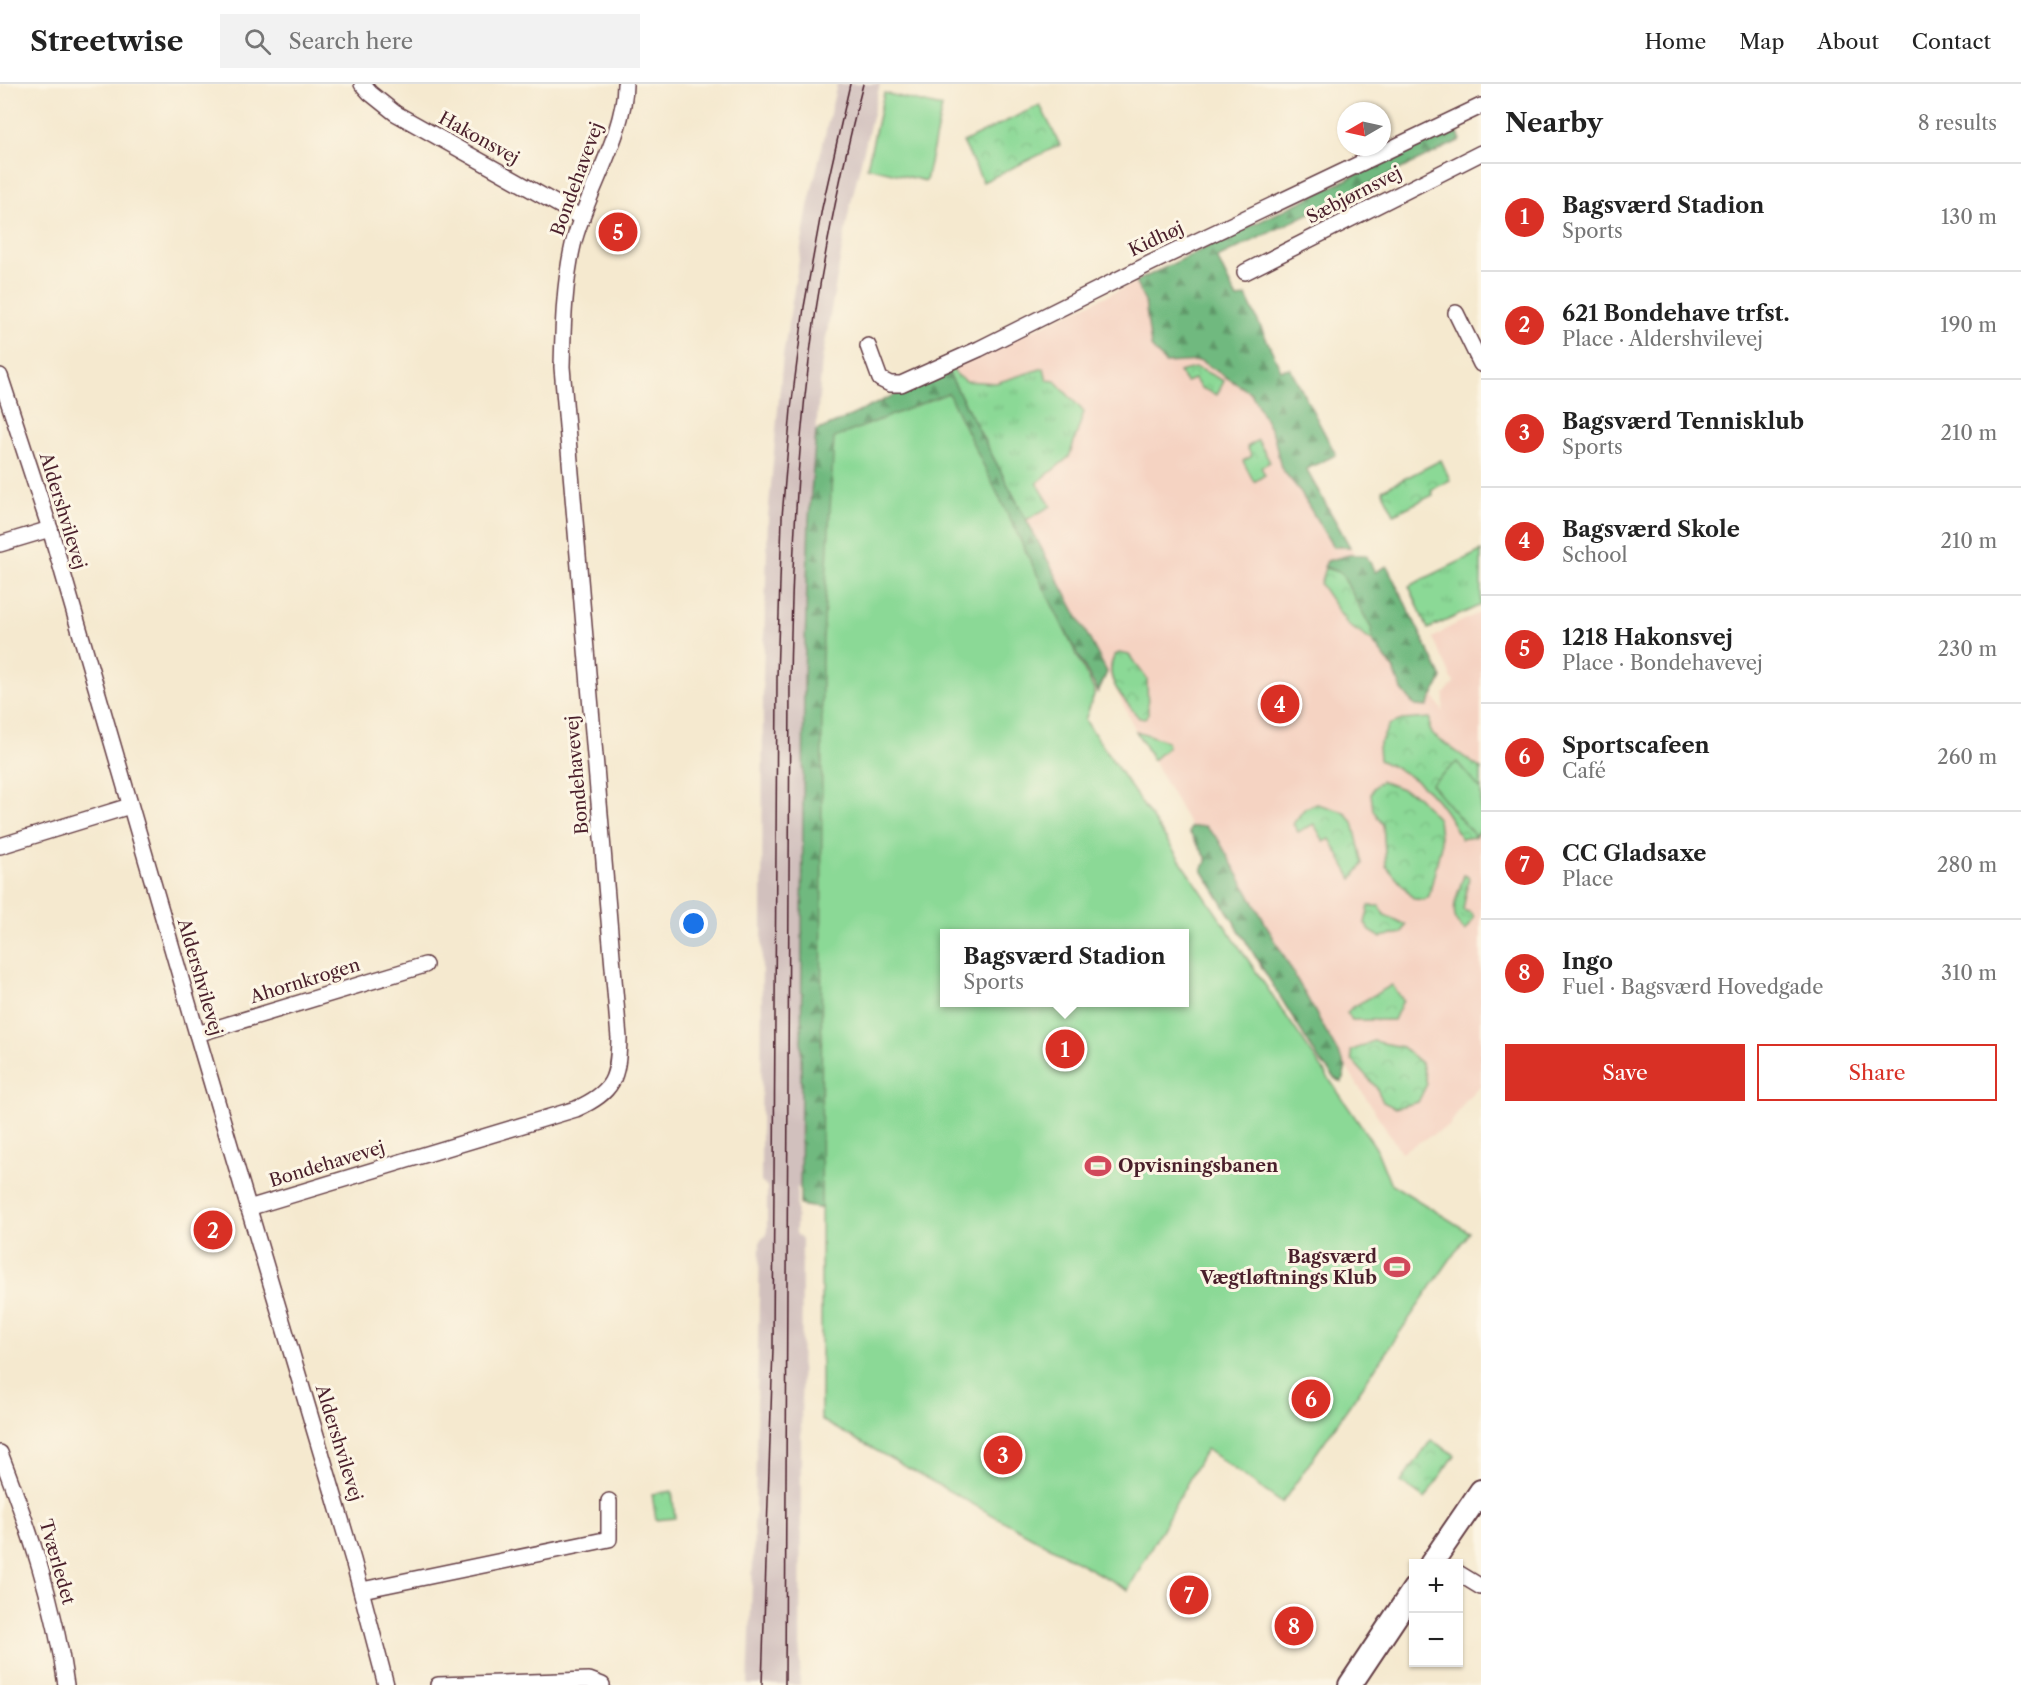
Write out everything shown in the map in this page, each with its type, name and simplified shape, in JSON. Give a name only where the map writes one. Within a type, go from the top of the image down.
[{"type":"street","name":"Hakonsvej","points":[[362,84],[395,113],[582,218]]},
{"type":"street","name":"Bondehavevej","points":[[248,1208],[576,1109],[607,1091],[614,1080],[619,1059],[620,1038],[562,367],[564,308],[573,245],[619,122],[625,84]]},
{"type":"street","name":"Kidhøj","points":[[868,346],[880,379],[890,384],[901,384],[979,349],[1151,263],[1481,106]]},
{"type":"street","name":"Sæbjørnsvej","points":[[1245,272],[1481,153]]},
{"type":"street","points":[[1456,313],[1481,364]]},
{"type":"street","name":"Aldershvilevej","points":[[0,376],[50,529],[362,1590],[386,1685]]},
{"type":"street","points":[[0,544],[50,529]]},
{"type":"street","points":[[0,846],[130,806]]},
{"type":"street","name":"Ahornkrogen","points":[[197,1034],[425,965]]},
{"type":"street","name":"Tværledet","points":[[0,1452],[38,1556],[66,1685]]},
{"type":"street","points":[[1439,1559],[1481,1491]]},
{"type":"street","points":[[362,1590],[609,1539],[609,1501]]},
{"type":"street","points":[[1463,1576],[1481,1587]]},
{"type":"street","points":[[1350,1685],[1409,1595]]},
{"type":"street","points":[[438,1685],[589,1680],[602,1685]]},
{"type":"shaded area","points":[[837,84],[880,84],[849,211],[822,360],[809,519],[804,677],[801,1186],[797,1188],[796,1233],[802,1240],[800,1685],[748,1685],[755,1508],[760,1240],[767,1235],[767,1187],[761,1182],[763,678],[768,516],[783,356],[808,206]]},
{"type":"shaded area","points":[[1188,258],[1443,712],[1444,694],[1454,683],[1433,638],[1481,612],[1481,1085],[1466,1100],[1449,1126],[1401,1152],[1346,1067],[1205,826],[1191,827],[1136,731],[1105,667],[947,370]]},
{"type":"green space","points":[[884,93],[942,107],[926,181],[867,167]]},
{"type":"green space","points":[[1040,105],[1060,145],[983,182],[963,142]]},
{"type":"green space","points":[[1455,127],[1461,140],[1217,258],[1237,299],[1246,296],[1281,370],[1290,368],[1336,455],[1306,469],[1350,547],[1333,547],[1299,490],[1281,468],[1274,436],[1251,393],[1201,361],[1165,363],[1151,347],[1145,302],[1135,282]]},
{"type":"green space","points":[[952,367],[955,373],[965,381],[996,383],[1044,368],[1047,380],[1055,381],[1084,412],[1069,457],[1037,483],[1051,506],[1026,520],[947,370]]},
{"type":"green space","points":[[1195,368],[1224,381],[1217,395],[1201,388],[1194,379],[1186,382],[1179,372]]},
{"type":"green space","points":[[947,370],[1107,672],[1098,692],[1063,627],[941,435],[944,929],[940,929],[940,1007],[1178,1007],[824,1209],[800,1205],[804,677],[809,519],[816,431]]},
{"type":"green space","points":[[948,393],[1095,692],[1085,720],[1376,1148],[1390,1183],[1469,1232],[1282,1503],[1206,1449],[1128,1590],[821,1420],[822,658],[834,438]]},
{"type":"green space","points":[[1258,440],[1270,462],[1261,467],[1265,475],[1254,482],[1243,461],[1252,456],[1247,447]]},
{"type":"green space","points":[[1441,460],[1450,480],[1431,490],[1433,495],[1394,514],[1382,490]]},
{"type":"green space","points":[[1481,551],[1481,605],[1428,629],[1409,586]]},
{"type":"green space","points":[[1349,555],[1366,555],[1375,572],[1387,566],[1442,678],[1427,707],[1415,706],[1402,690],[1393,668],[1372,641],[1371,630],[1341,573],[1324,567],[1327,561]]},
{"type":"green space","points":[[1325,568],[1341,573],[1372,630],[1372,641],[1348,625],[1320,584]]},
{"type":"green space","points":[[1119,653],[1129,655],[1147,679],[1148,714],[1145,718],[1139,718],[1116,689],[1111,664],[1115,655]]},
{"type":"green space","points":[[1430,718],[1430,729],[1433,735],[1481,769],[1481,832],[1474,837],[1461,839],[1446,812],[1428,791],[1407,774],[1379,760],[1378,747],[1389,725],[1402,720]]},
{"type":"green space","points":[[1136,731],[1167,741],[1168,747],[1153,760]]},
{"type":"green space","points":[[1457,762],[1481,790],[1481,830],[1474,835],[1431,784]]},
{"type":"green space","points":[[1381,781],[1415,794],[1438,819],[1441,845],[1429,896],[1424,900],[1414,899],[1386,866],[1383,825],[1373,810],[1371,794],[1373,788]]},
{"type":"green space","points":[[1317,804],[1344,812],[1353,822],[1363,864],[1352,879],[1330,839],[1324,842],[1314,824],[1298,832],[1293,824],[1305,808]]},
{"type":"green space","points":[[1205,826],[1218,839],[1346,1067],[1342,1082],[1337,1080],[1319,1060],[1202,870],[1206,857],[1189,832],[1191,827]]},
{"type":"green space","points":[[1464,875],[1469,877],[1463,910],[1472,913],[1474,918],[1465,931],[1459,925],[1454,912],[1456,897]]},
{"type":"green space","points":[[1369,906],[1380,906],[1385,915],[1406,925],[1402,933],[1380,937],[1370,931],[1365,923]]},
{"type":"green space","points":[[1392,985],[1403,1000],[1394,1020],[1352,1020],[1347,1013],[1351,1008]]},
{"type":"green space","points":[[1373,1041],[1402,1047],[1422,1064],[1427,1084],[1418,1102],[1395,1108],[1383,1102],[1376,1087],[1352,1060],[1351,1051]]},
{"type":"green space","points":[[1431,1440],[1455,1455],[1425,1499],[1401,1482]]},
{"type":"green space","points":[[672,1491],[675,1518],[656,1520],[652,1494]]},
{"type":"tram line","points":[[762,1685],[773,1348],[777,678],[782,517],[791,409],[804,307],[822,208],[850,84]]},
{"type":"tram line","points":[[785,1685],[790,679],[795,519],[805,400],[819,291],[839,187],[863,84]]},
{"type":"place","name":"1218 Hakonsvej","points":[[618,232]]},
{"type":"place","name":"Bagsværd Skole","points":[[1280,704]]},
{"type":"place","name":"Bagsværd Stadion","points":[[1065,1049]]},
{"type":"place","name":"Opvisningsbanen","points":[[1098,1166]]},
{"type":"place","name":"621 Bondehave trfst.","points":[[213,1230]]},
{"type":"place","name":"Bagsværd Vægtløftnings Klub","points":[[1397,1267]]},
{"type":"place","name":"Sportscafeen","points":[[1311,1399]]},
{"type":"place","name":"Bagsværd Tennisklub","points":[[1003,1455]]},
{"type":"place","name":"CC Gladsaxe","points":[[1189,1595]]},
{"type":"place","name":"Ingo","points":[[1294,1626]]}]
